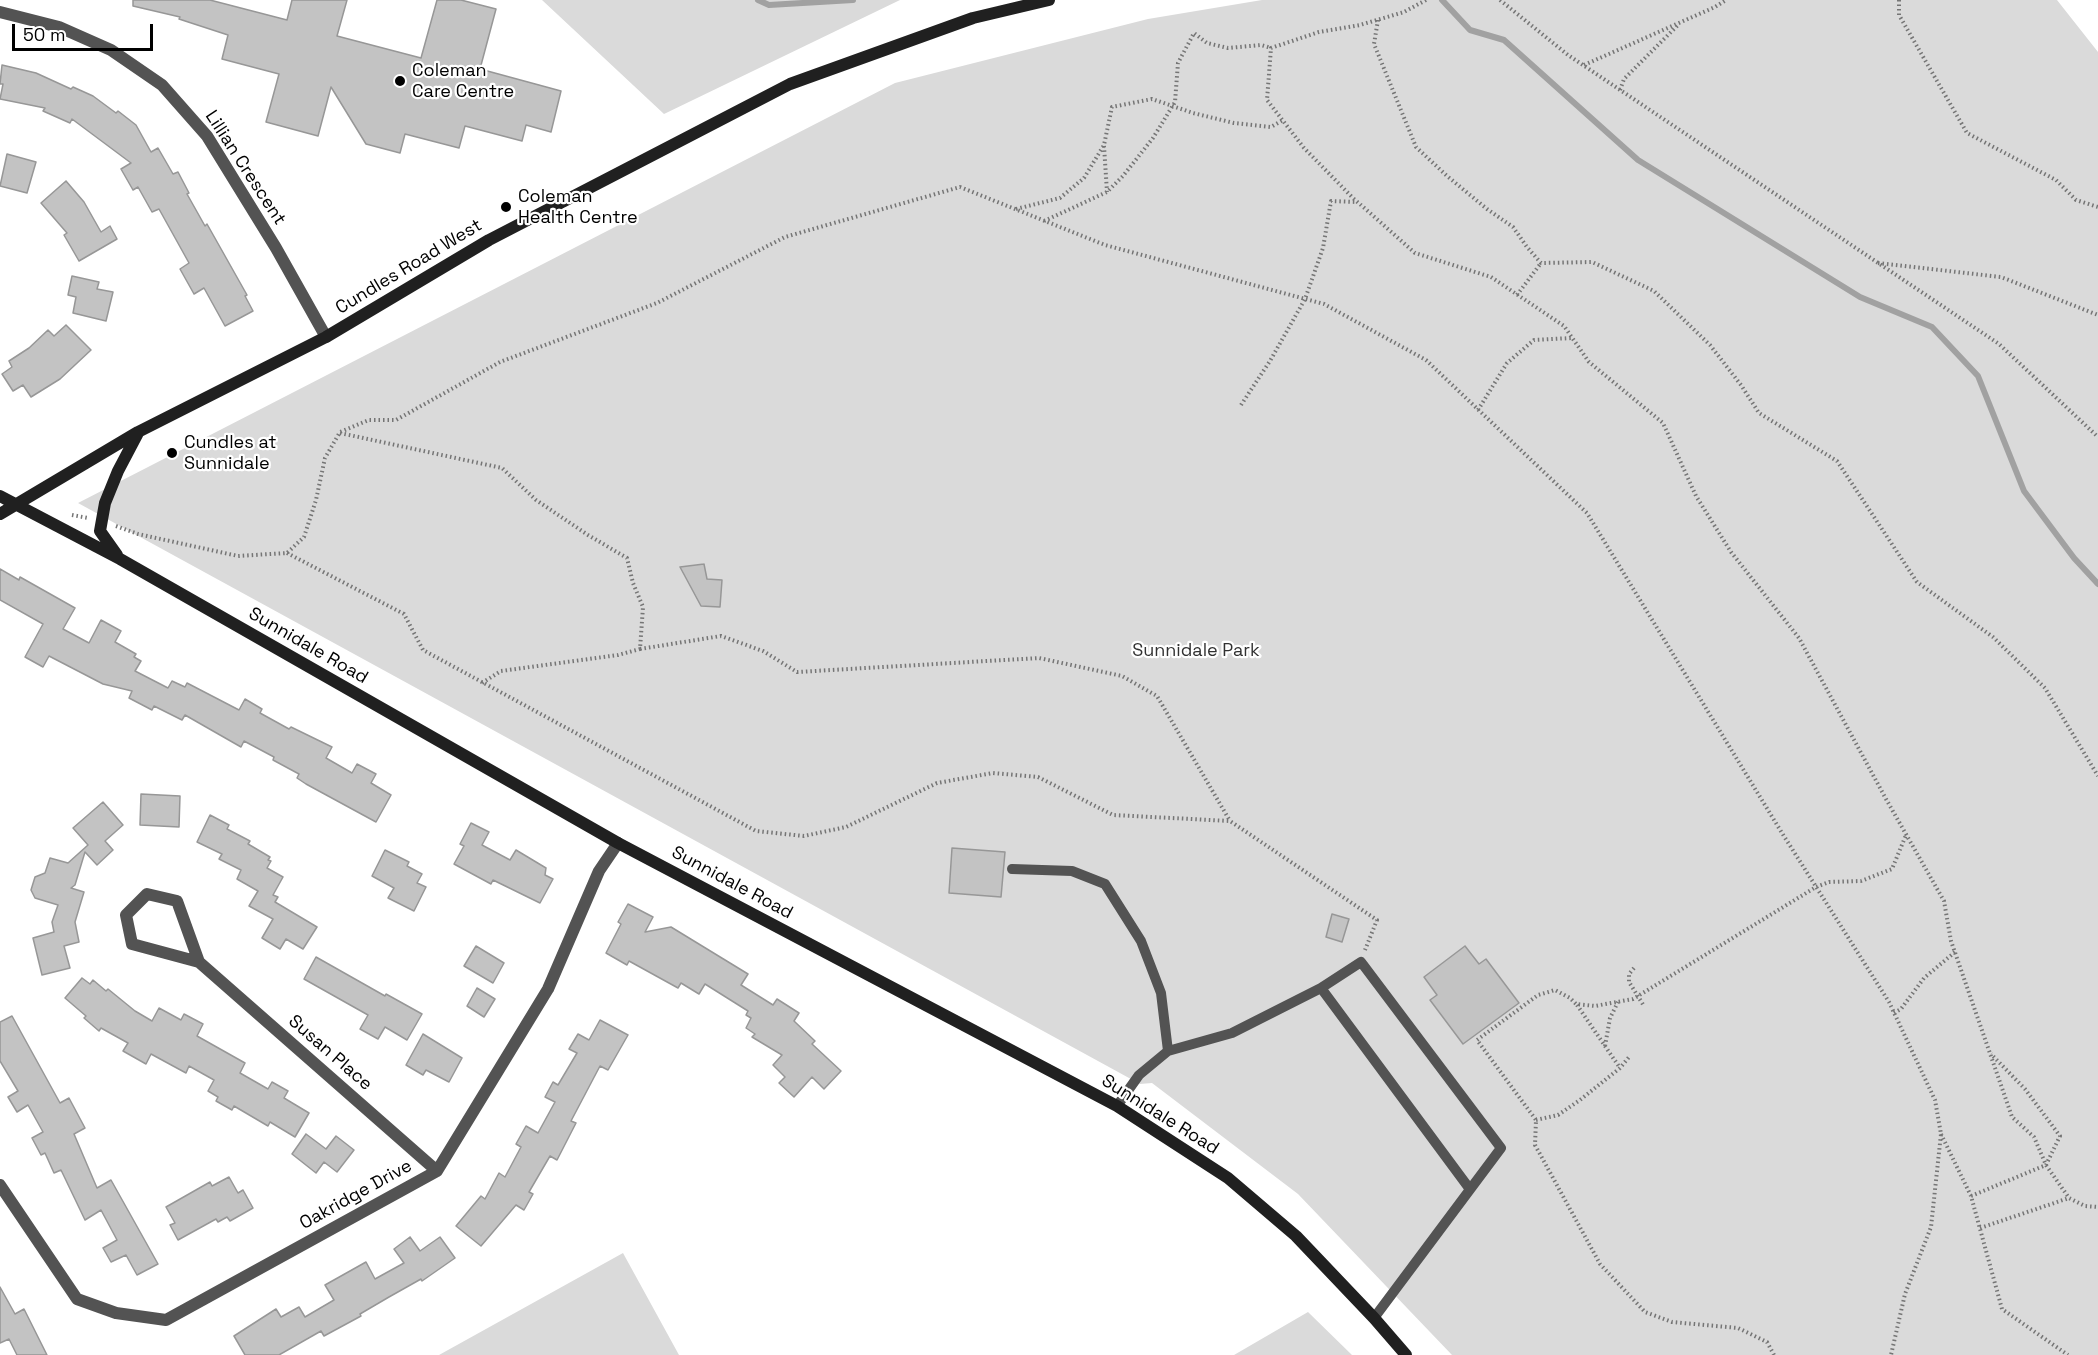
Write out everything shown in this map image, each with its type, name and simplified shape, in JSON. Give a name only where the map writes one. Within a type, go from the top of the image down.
[{"type":"main road","name":"Cundles Road West","points":[[0,514],[138,432],[326,337],[489,240],[790,84],[973,18],[1050,0]]},
{"type":"main road","points":[[120,559],[100,531],[105,503],[138,432]]},
{"type":"main road","name":"Sunnidale Road","points":[[0,496],[120,559],[618,843],[1117,1106],[1228,1178],[1296,1236],[1406,1355]]},
{"type":"street","name":"Lillian Crescent","points":[[0,12],[59,27],[111,50],[162,85],[207,136],[276,248],[326,337]]},
{"type":"street","name":"Oakridge Drive","points":[[0,1185],[77,1299],[116,1313],[166,1320],[437,1171],[548,989],[598,871],[618,843]]},
{"type":"street","name":"Susan Place","points":[[199,962],[177,902],[147,894],[126,915],[132,944],[199,962],[437,1171]]},
{"type":"lane","points":[[1012,869],[1072,871],[1105,884],[1141,941],[1161,993],[1168,1051]]},
{"type":"lane","points":[[1117,1106],[1139,1075],[1168,1051],[1232,1033],[1321,988],[1360,962],[1501,1148],[1374,1318]]},
{"type":"lane","points":[[1321,988],[1469,1188]]},
{"type":"path","points":[[1044,221],[1107,192],[1123,176],[1153,138],[1175,102],[1178,63],[1194,33],[1207,43],[1228,48],[1261,45],[1272,48],[1319,32],[1378,20],[1404,12],[1426,0]]},
{"type":"path","points":[[1500,0],[1620,90],[1999,344],[2098,437]]},
{"type":"path","points":[[1584,65],[1726,0]]},
{"type":"path","points":[[1899,0],[1899,15],[1967,133],[2056,180],[2076,200],[2098,207]]},
{"type":"path","points":[[1378,20],[1374,44],[1416,147],[1487,209],[1513,226],[1541,263],[1592,262],[1654,291],[1710,345],[1741,385],[1759,414],[1837,461],[1917,582],[1993,637],[2045,688],[2098,776]]},
{"type":"path","points":[[1620,90],[1624,79],[1681,22]]},
{"type":"path","points":[[1272,48],[1267,100],[1304,148],[1358,202],[1416,253],[1491,277],[1564,326],[1589,362],[1663,423],[1696,496],[1731,552],[1798,638],[1944,901],[1955,952],[2012,1117],[2034,1137],[2046,1165],[2069,1198],[2085,1206],[2098,1207]]},
{"type":"path","points":[[1107,192],[1104,145],[1112,107],[1152,99],[1234,123],[1271,127],[1283,120]]},
{"type":"path","points":[[1015,209],[1060,198],[1084,178],[1104,145]]},
{"type":"path","points":[[286,553],[304,537],[316,500],[325,458],[340,432],[369,420],[396,420],[500,362],[657,303],[785,237],[960,187],[1105,245],[1324,304],[1426,360],[1587,513],[1894,1013],[1935,1100],[1941,1134],[1971,1196],[2002,1309],[2068,1355]]},
{"type":"path","points":[[1241,405],[1270,361],[1305,299],[1323,248],[1331,201],[1358,202]]},
{"type":"path","points":[[1517,295],[1541,263]]},
{"type":"path","points":[[1878,263],[2001,277],[2098,315]]},
{"type":"path","points":[[1478,410],[1507,363],[1534,340],[1573,338]]},
{"type":"path","points":[[340,432],[502,468],[536,500],[627,558],[633,584],[643,607],[640,649]]},
{"type":"path","points":[[178,542],[238,556],[286,553],[404,614],[423,650],[756,831],[804,836],[846,826],[936,783],[993,773],[1038,777],[1113,815],[1230,821]]},
{"type":"path","points":[[482,683],[501,670],[618,655],[640,649],[721,636],[763,651],[797,672],[1039,658],[1122,676],[1157,696],[1230,821],[1377,920],[1360,962]]},
{"type":"path","points":[[1576,1004],[1594,1006],[1633,999],[1816,886],[1829,882],[1862,881],[1892,869],[1906,835]]},
{"type":"path","points":[[1894,1013],[1901,1009],[1924,978],[1955,952]]},
{"type":"path","points":[[1634,968],[1629,974],[1629,982],[1644,1006]]},
{"type":"path","points":[[1620,1068],[1576,1004],[1555,990],[1538,995],[1477,1040],[1536,1120],[1535,1145],[1600,1264],[1645,1312],[1672,1322],[1738,1328],[1767,1342],[1774,1355]]},
{"type":"path","points":[[1605,1047],[1610,1018],[1619,1002]]},
{"type":"path","points":[[1971,1196],[2046,1165],[2060,1136],[2025,1089],[1988,1052]]},
{"type":"path","points":[[1536,1120],[1558,1114],[1580,1100],[1620,1068],[1629,1057]]},
{"type":"path","points":[[1891,1355],[1905,1294],[1931,1227],[1941,1134]]},
{"type":"path","points":[[1980,1228],[2069,1198]]},
{"type":"green space","points":[[542,0],[900,0],[664,114]]},
{"type":"green space","name":"Sunnidale Park","points":[[1262,0],[2057,0],[2098,52],[2098,1355],[1452,1355],[1298,1194],[1152,1083],[1140,1084],[78,503],[895,83],[1148,19]]},
{"type":"green space","points":[[623,1253],[679,1355],[439,1355]]},
{"type":"green space","points":[[1308,1312],[1352,1355],[1234,1355]]},
{"type":"building","name":"Coleman Care Centre","points":[[133,0],[210,0],[287,20],[292,0],[347,0],[337,36],[421,58],[437,0],[461,0],[496,9],[480,69],[561,91],[551,132],[526,125],[522,141],[465,126],[459,148],[405,134],[400,153],[366,144],[331,87],[318,136],[266,122],[279,74],[222,59],[228,35],[179,19],[180,17],[133,6]]},
{"type":"building","points":[[2,65],[36,73],[71,89],[73,87],[93,96],[116,113],[118,111],[136,125],[151,152],[158,148],[173,174],[178,172],[189,193],[187,194],[205,226],[207,224],[247,295],[245,296],[253,311],[225,326],[204,288],[194,294],[180,269],[189,263],[159,209],[152,212],[138,187],[133,190],[121,169],[131,163],[72,119],[70,123],[43,111],[45,108],[0,99],[3,84],[0,84]]},
{"type":"building","points":[[7,154],[36,162],[27,193],[0,186]]},
{"type":"building","points":[[66,181],[84,202],[101,232],[110,226],[117,239],[79,261],[64,235],[67,233],[41,203]]},
{"type":"building","points":[[72,276],[99,282],[97,289],[113,292],[106,321],[73,313],[76,297],[68,295]]},
{"type":"building","points":[[66,325],[91,350],[60,379],[31,397],[23,385],[13,391],[2,374],[12,367],[9,361],[29,348],[48,330],[54,336]]},
{"type":"building","points":[[704,564],[707,579],[722,580],[720,607],[701,606],[680,567]]},
{"type":"building","points":[[0,569],[19,580],[20,577],[75,608],[63,629],[89,643],[101,620],[121,631],[115,642],[136,654],[134,657],[141,661],[135,671],[168,688],[172,681],[185,687],[187,683],[239,710],[245,699],[262,709],[260,713],[289,729],[291,727],[332,747],[326,758],[352,773],[357,764],[376,774],[371,783],[391,795],[376,822],[306,784],[297,778],[299,774],[244,741],[241,747],[185,715],[182,720],[154,706],[152,710],[129,698],[132,691],[103,684],[49,656],[43,667],[25,657],[43,624],[0,600]]},
{"type":"building","points":[[141,794],[180,796],[179,827],[140,825]]},
{"type":"building","points":[[103,802],[123,825],[105,841],[113,850],[97,865],[85,852],[75,885],[71,888],[84,892],[75,922],[79,942],[64,946],[70,968],[42,975],[33,938],[54,932],[52,922],[58,905],[35,898],[31,890],[35,877],[45,873],[50,858],[68,863],[88,845],[73,828]]},
{"type":"building","points":[[210,815],[229,825],[227,829],[250,841],[248,844],[270,857],[268,860],[271,861],[267,868],[283,877],[273,895],[278,897],[275,902],[317,927],[303,949],[286,939],[280,949],[262,938],[273,919],[249,906],[258,891],[237,879],[241,870],[219,859],[222,854],[197,842]]},
{"type":"building","points":[[471,823],[489,832],[482,845],[510,860],[516,850],[546,868],[545,875],[553,879],[540,903],[493,880],[491,884],[454,864],[464,846],[460,844]]},
{"type":"building","points":[[952,848],[1005,852],[1001,897],[949,893]]},
{"type":"building","points":[[385,850],[409,862],[407,866],[422,874],[417,883],[426,887],[414,911],[388,898],[394,888],[372,876]]},
{"type":"building","points":[[628,904],[653,917],[645,932],[671,927],[748,974],[741,985],[773,1005],[777,999],[799,1013],[794,1021],[815,1041],[812,1044],[841,1071],[824,1089],[812,1077],[794,1097],[779,1083],[785,1077],[773,1065],[782,1055],[752,1037],[755,1034],[746,1028],[751,1018],[746,1015],[748,1011],[705,984],[699,994],[681,983],[678,988],[629,961],[627,965],[606,953],[621,924],[618,922]]},
{"type":"building","points":[[1332,914],[1349,919],[1342,942],[1326,937]]},
{"type":"building","points":[[476,946],[504,963],[493,983],[464,966]]},
{"type":"building","points":[[1465,946],[1479,964],[1486,959],[1519,1003],[1463,1044],[1430,1000],[1437,995],[1424,977]]},
{"type":"building","points":[[316,957],[422,1014],[407,1040],[385,1027],[378,1039],[360,1029],[368,1015],[304,979]]},
{"type":"building","points":[[82,978],[90,984],[93,980],[106,991],[108,989],[135,1011],[152,1021],[159,1008],[181,1020],[184,1014],[203,1024],[197,1036],[245,1063],[240,1073],[268,1089],[272,1082],[288,1091],[284,1098],[309,1113],[295,1137],[270,1122],[268,1126],[234,1106],[232,1110],[216,1101],[218,1097],[208,1091],[214,1080],[189,1066],[186,1073],[151,1054],[146,1064],[123,1051],[128,1043],[101,1028],[99,1031],[65,998]]},
{"type":"building","points":[[477,988],[495,999],[484,1017],[467,1006]]},
{"type":"building","points":[[12,1016],[60,1103],[69,1098],[85,1128],[74,1134],[97,1188],[111,1180],[158,1264],[137,1275],[126,1255],[111,1262],[103,1248],[117,1240],[101,1210],[85,1220],[61,1170],[54,1173],[45,1153],[41,1155],[32,1138],[43,1132],[28,1105],[17,1112],[8,1097],[18,1091],[0,1061],[0,1022]]},
{"type":"building","points":[[600,1020],[628,1035],[608,1070],[600,1066],[571,1121],[576,1123],[557,1160],[550,1156],[529,1192],[533,1194],[524,1210],[516,1205],[481,1246],[456,1226],[481,1196],[485,1199],[499,1173],[505,1177],[521,1147],[516,1144],[526,1126],[538,1133],[555,1102],[545,1097],[553,1082],[558,1085],[577,1053],[569,1049],[578,1034],[589,1040]]},
{"type":"building","points":[[423,1034],[462,1058],[449,1082],[426,1070],[423,1075],[406,1065]]},
{"type":"building","points":[[306,1134],[326,1149],[336,1136],[354,1150],[337,1172],[324,1162],[316,1173],[292,1154]]},
{"type":"building","points":[[229,1177],[238,1193],[243,1190],[253,1208],[230,1221],[227,1217],[218,1222],[216,1219],[178,1240],[170,1225],[175,1223],[166,1207],[210,1182],[212,1186]]},
{"type":"building","points":[[410,1237],[420,1251],[440,1237],[455,1258],[422,1281],[421,1279],[324,1336],[321,1331],[279,1355],[245,1355],[234,1336],[276,1309],[281,1317],[299,1307],[305,1317],[334,1300],[325,1285],[366,1262],[375,1279],[404,1263],[394,1249]]},
{"type":"building","points":[[0,1287],[15,1314],[24,1309],[47,1355],[17,1355],[9,1339],[0,1343]]},
{"type":"waterway","points":[[758,0],[769,5],[853,0]]},
{"type":"waterway","points":[[1442,0],[1470,30],[1504,40],[1638,160],[1860,297],[1932,327],[1978,376],[2024,491],[2074,558],[2098,584]]},
{"type":"place","name":"Coleman Care Centre","points":[[400,81]]},
{"type":"place","name":"Coleman Health Centre","points":[[506,207]]},
{"type":"place","name":"Cundles at Sunnidale","points":[[172,453]]}]
